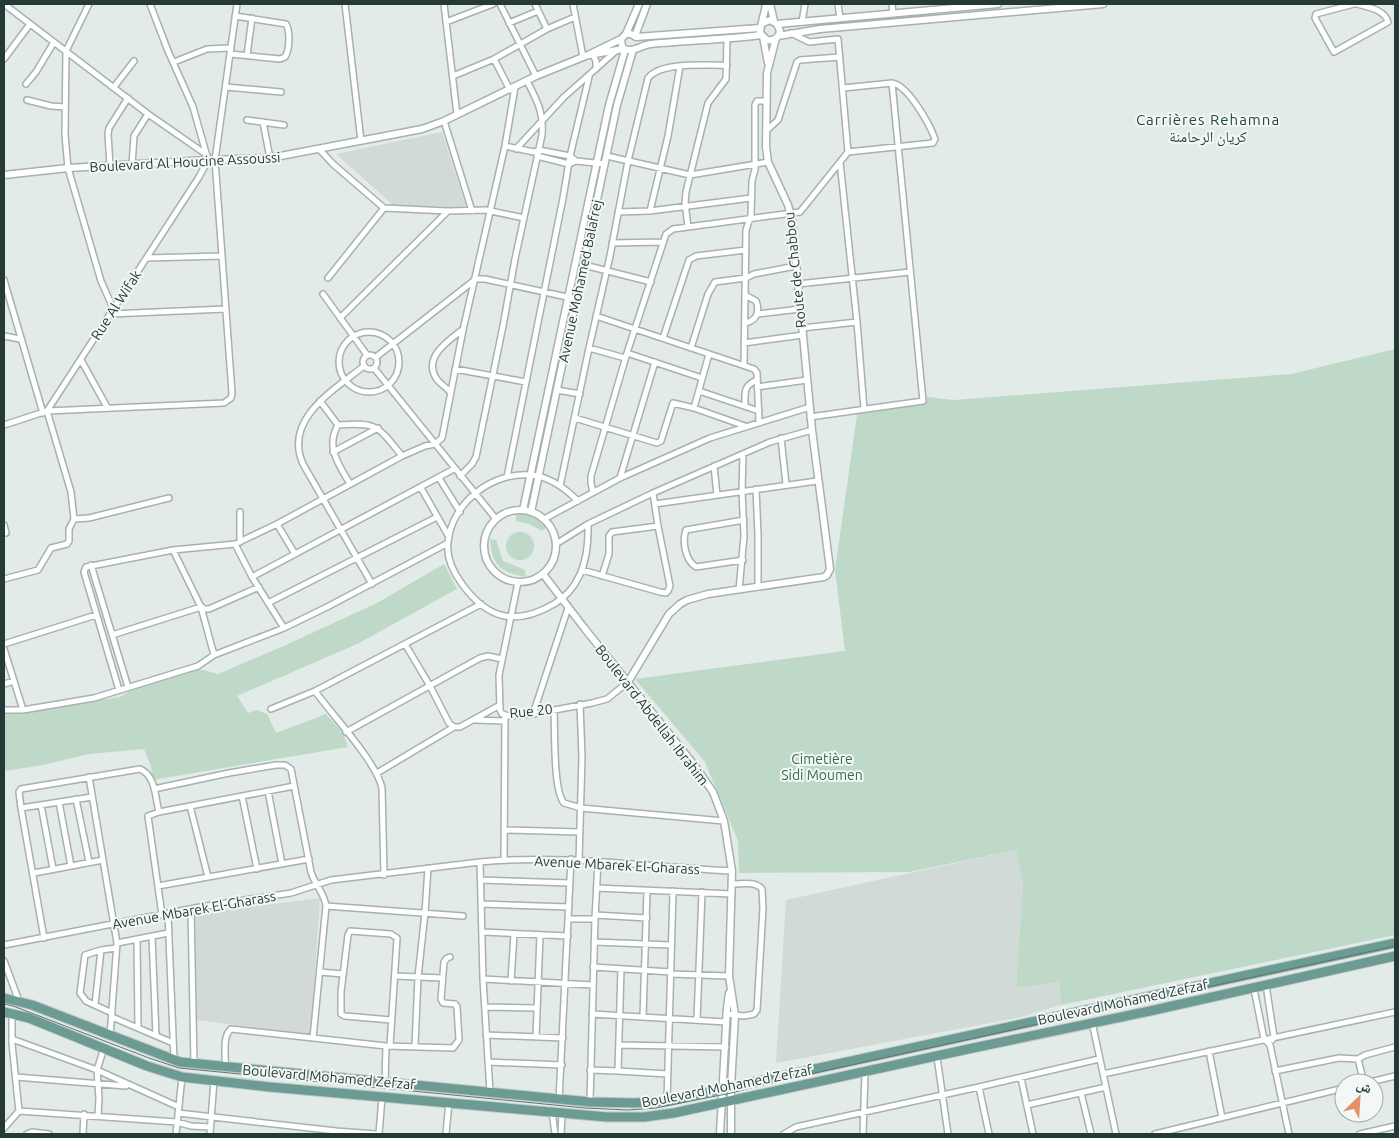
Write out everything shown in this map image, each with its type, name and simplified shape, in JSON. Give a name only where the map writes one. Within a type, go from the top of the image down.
[{"type":"main road","name":"Boulevard Mohamed Zefzaf","points":[[4,998],[19,1001],[174,1060],[194,1064],[559,1100],[635,1103],[667,1101],[1395,942]]},
{"type":"main road","name":"Boulevard Mohamed Zefzaf","points":[[8,1013],[29,1018],[147,1066],[182,1077],[562,1114],[614,1118],[644,1117],[674,1113],[865,1073],[1395,956]]},
{"type":"street","points":[[4,4],[207,157]]},
{"type":"street","points":[[89,4],[66,51],[65,135],[68,168],[101,282],[113,308]]},
{"type":"street","points":[[150,4],[197,116],[207,157]]},
{"type":"street","points":[[4,425],[45,412],[107,407],[224,403],[229,401],[232,393],[216,160],[237,4]]},
{"type":"street","points":[[345,4],[362,141]]},
{"type":"street","points":[[444,4],[457,115]]},
{"type":"street","points":[[446,22],[493,4]]},
{"type":"street","points":[[500,4],[536,76]]},
{"type":"street","points":[[535,4],[547,29]]},
{"type":"street","points":[[574,4],[575,17],[588,56],[596,61],[596,69]]},
{"type":"street","points":[[516,148],[573,88],[622,50],[621,45],[638,4]]},
{"type":"street","points":[[636,36],[647,4]]},
{"type":"street","name":"Route de Chabbou","points":[[768,4],[776,22]]},
{"type":"street","name":"Route de Chabbou","points":[[768,4],[762,31],[768,64]]},
{"type":"street","points":[[802,22],[805,4]]},
{"type":"street","points":[[838,4],[840,18]]},
{"type":"street","points":[[892,4],[893,14]]},
{"type":"street","points":[[634,49],[651,44],[727,39],[762,31],[768,20],[776,22],[802,22],[893,14],[962,5],[998,4]]},
{"type":"street","points":[[762,31],[769,40],[790,33],[1103,4]]},
{"type":"street","points":[[1355,4],[1382,13],[1386,16],[1388,22],[1334,52],[1315,16],[1343,5],[1355,4]]},
{"type":"street","points":[[509,23],[538,11]]},
{"type":"street","points":[[174,62],[207,49],[280,59],[285,57],[288,52],[287,25],[282,22],[235,16]]},
{"type":"street","points":[[453,76],[494,59],[547,29],[575,17]]},
{"type":"street","points":[[247,55],[252,18]]},
{"type":"street","points":[[776,22],[780,31],[777,37]]},
{"type":"street","points":[[4,60],[30,24]]},
{"type":"street","points":[[624,37],[762,31]]},
{"type":"street","points":[[593,492],[590,483],[591,476],[626,356],[663,242],[669,231],[791,214],[802,210],[848,152],[838,40],[809,42],[790,33]]},
{"type":"street","name":"Avenue Mohamed Balafrej","points":[[531,512],[617,105],[634,49],[638,43],[636,36]]},
{"type":"street","name":"Boulevard Al Houcine Assoussi","points":[[4,175],[207,157],[216,160],[270,158],[422,129],[457,115],[536,76],[588,56],[624,37]]},
{"type":"street","name":"Route de Chabbou","points":[[758,587],[824,577],[829,572],[830,564],[817,481],[791,214],[768,162],[766,147],[765,101],[768,64],[777,37]]},
{"type":"street","points":[[688,227],[686,197],[690,176],[708,103],[727,76],[727,39]]},
{"type":"street","points":[[26,84],[36,72],[54,42]]},
{"type":"street","name":"Boulevard Al Houcine Assoussi","points":[[588,56],[634,49]]},
{"type":"street","name":"Avenue Mohamed Balafrej","points":[[523,510],[622,50]]},
{"type":"street","points":[[766,131],[778,120],[797,62],[800,60],[840,58]]},
{"type":"street","points":[[119,690],[84,572],[85,568],[91,564],[173,550],[238,543],[402,456],[439,442],[443,434],[454,369],[505,146],[512,88],[494,59]]},
{"type":"street","points":[[114,88],[134,61]]},
{"type":"street","points":[[560,486],[628,160],[648,78],[658,70],[680,66],[727,66]]},
{"type":"street","points":[[650,211],[670,122],[680,66]]},
{"type":"street","points":[[506,477],[570,164],[570,156],[589,77]]},
{"type":"street","points":[[460,476],[476,458],[510,285],[538,157],[537,151],[543,120],[539,105],[527,81]]},
{"type":"street","points":[[843,88],[892,83],[900,86],[908,94],[924,118],[935,139],[933,143],[848,152]]},
{"type":"street","points":[[810,417],[922,401],[892,83]]},
{"type":"street","points":[[226,87],[281,92]]},
{"type":"street","points":[[110,166],[109,128],[128,98]]},
{"type":"street","points":[[28,100],[51,106],[65,107]]},
{"type":"street","points":[[744,366],[746,230],[750,219],[755,165],[755,104],[757,101],[765,101]]},
{"type":"street","points":[[132,165],[134,136],[148,114]]},
{"type":"street","points":[[248,120],[284,125]]},
{"type":"street","points":[[444,121],[472,211]]},
{"type":"street","points":[[263,122],[270,158]]},
{"type":"street","points":[[505,146],[570,156],[576,161]]},
{"type":"street","points":[[319,149],[333,164],[384,208],[490,211],[524,218]]},
{"type":"street","points":[[607,156],[690,176],[768,162]]},
{"type":"street","name":"Rue Al Wifak","points":[[45,412],[148,258],[199,177],[207,157]]},
{"type":"street","points":[[538,157],[570,164],[576,161],[605,164]]},
{"type":"street","points":[[840,162],[864,409]]},
{"type":"street","points":[[618,212],[650,211],[752,198]]},
{"type":"street","points":[[328,278],[384,208]]},
{"type":"street","points":[[340,318],[448,211]]},
{"type":"street","points":[[612,243],[663,242]]},
{"type":"street","points":[[663,338],[689,260],[696,256],[746,250]]},
{"type":"street","points":[[148,258],[222,256]]},
{"type":"street","points":[[584,265],[651,282]]},
{"type":"street","points":[[691,348],[712,285],[718,281],[746,278],[759,272],[796,266]]},
{"type":"street","points":[[798,284],[910,272]]},
{"type":"street","points":[[324,294],[367,355],[376,357],[474,280],[481,279],[576,299]]},
{"type":"street","points":[[4,280],[20,339],[71,492],[74,519],[69,529],[69,541],[67,544],[51,548],[38,570],[4,580]]},
{"type":"street","points":[[745,295],[756,301],[758,314]]},
{"type":"street","points":[[110,314],[226,309]]},
{"type":"street","points":[[745,322],[753,320],[758,314],[800,309]]},
{"type":"street","points":[[596,316],[756,371],[760,422]]},
{"type":"street","points":[[744,342],[857,322]]},
{"type":"street","points":[[450,392],[437,380],[434,374],[434,362],[436,354],[444,344],[463,330]]},
{"type":"street","points":[[371,332],[379,334],[393,344],[399,358],[399,366],[397,373],[388,386],[381,390],[366,392],[358,390],[346,381],[339,365],[340,356],[342,348],[354,336],[371,332]]},
{"type":"street","points":[[4,336],[20,339]]},
{"type":"street","points":[[589,348],[655,362],[702,378]]},
{"type":"street","points":[[694,408],[709,354]]},
{"type":"street","points":[[367,355],[362,360],[364,366],[366,369],[374,368]]},
{"type":"street","points":[[374,368],[377,365],[376,357]]},
{"type":"street","points":[[81,360],[107,407]]},
{"type":"street","points":[[620,478],[655,362]]},
{"type":"street","points":[[364,366],[310,411],[303,422],[299,451],[303,464],[372,584]]},
{"type":"street","points":[[374,368],[496,519]]},
{"type":"street","points":[[454,369],[526,382]]},
{"type":"street","points":[[745,406],[746,388],[750,383],[807,380]]},
{"type":"street","points":[[556,390],[580,394]]},
{"type":"street","points":[[699,391],[759,411]]},
{"type":"street","points":[[320,401],[338,425]]},
{"type":"street","points":[[575,418],[660,443],[672,404],[676,403],[746,426]]},
{"type":"street","points":[[544,520],[620,478],[710,438],[810,407]]},
{"type":"street","points":[[338,425],[360,425],[378,428],[402,456]]},
{"type":"street","points":[[338,425],[332,439],[333,452],[350,484]]},
{"type":"street","points":[[333,452],[378,428]]},
{"type":"street","points":[[556,544],[588,524],[653,493],[781,438],[812,430]]},
{"type":"street","points":[[781,438],[786,484]]},
{"type":"street","points":[[739,590],[743,560],[743,454]]},
{"type":"street","points":[[714,466],[718,495]]},
{"type":"street","points":[[252,576],[454,469]]},
{"type":"street","points":[[4,710],[23,710],[94,698],[198,666],[214,655],[284,628],[372,584],[448,540],[460,512],[474,494],[485,486],[506,477],[538,476],[560,486],[578,501]]},
{"type":"street","points":[[439,478],[460,512]]},
{"type":"street","points":[[655,504],[817,481]]},
{"type":"street","points":[[421,488],[448,540],[453,571],[466,590],[493,613],[526,616],[540,612],[562,599],[572,589],[582,570],[588,547],[588,524]]},
{"type":"street","points":[[628,682],[674,609],[694,597],[758,587],[756,489]]},
{"type":"street","points":[[582,570],[663,593],[668,591],[670,586],[653,493]]},
{"type":"street","points":[[74,519],[88,518],[169,498]]},
{"type":"street","points":[[523,510],[531,512],[550,526],[556,544],[553,561],[543,574],[531,580],[518,582],[504,578],[492,568],[485,554],[484,547],[487,532],[496,519],[504,514],[523,510]]},
{"type":"street","points":[[240,512],[238,543],[252,576],[284,628]]},
{"type":"street","points":[[268,603],[437,518]]},
{"type":"street","points":[[743,560],[696,567],[687,558],[684,535],[686,530],[744,520]]},
{"type":"street","points":[[277,524],[295,554]]},
{"type":"street","points":[[4,525],[6,533]]},
{"type":"street","points":[[602,576],[609,554],[609,536],[612,532],[658,526]]},
{"type":"street","points":[[173,550],[201,607],[214,655]]},
{"type":"street","points":[[91,564],[128,687]]},
{"type":"street","name":"Boulevard Abdellah Ibrahim","points":[[543,574],[568,608],[695,766],[713,792],[724,821],[732,871],[730,989],[734,1015],[727,1087],[722,1103],[720,1134]]},
{"type":"street","name":"Rue 20","points":[[518,582],[499,675],[500,710],[504,718],[607,699],[628,682]]},
{"type":"street","points":[[112,635],[201,607],[209,609],[259,587]]},
{"type":"street","points":[[271,710],[314,691],[481,604]]},
{"type":"street","points":[[533,714],[568,608]]},
{"type":"street","points":[[4,644],[96,615]]},
{"type":"street","points":[[404,644],[430,686],[449,723],[454,727]]},
{"type":"street","points":[[4,649],[23,710]]},
{"type":"street","points":[[346,732],[483,656],[502,659]]},
{"type":"street","points":[[4,684],[14,681]]},
{"type":"street","points":[[314,691],[376,773],[382,788],[384,875]]},
{"type":"street","points":[[579,860],[582,758],[580,704]]},
{"type":"street","points":[[376,773],[454,727],[460,727],[500,705]]},
{"type":"street","points":[[554,710],[559,796],[564,803],[581,808],[724,821]]},
{"type":"street","points":[[474,720],[504,718],[504,860]]},
{"type":"street","points":[[154,789],[282,764],[291,768],[314,880],[323,894],[326,906],[313,1038]]},
{"type":"street","points":[[44,938],[21,808],[19,792],[22,788],[140,769],[148,773],[159,812]]},
{"type":"street","points":[[89,777],[104,860],[116,946],[110,1036]]},
{"type":"street","points":[[174,1060],[168,933],[147,817],[150,814],[159,812],[294,786]]},
{"type":"street","points":[[268,791],[282,864]]},
{"type":"street","points":[[242,796],[257,869]]},
{"type":"street","points":[[21,808],[92,797]]},
{"type":"street","points":[[76,799],[89,862]]},
{"type":"street","points":[[58,802],[71,866]]},
{"type":"street","points":[[41,805],[53,869]]},
{"type":"street","points":[[190,806],[208,877]]},
{"type":"street","points":[[504,830],[580,832]]},
{"type":"street","points":[[158,886],[309,859]]},
{"type":"street","points":[[34,873],[104,860]]},
{"type":"street","name":"Avenue Mbarek El-Gharass","points":[[4,945],[191,909],[291,893],[331,880],[480,862],[504,860],[579,860],[732,871]]},
{"type":"street","points":[[559,1100],[571,860]]},
{"type":"street","points":[[590,1102],[598,861]]},
{"type":"street","points":[[480,862],[483,979],[490,1092]]},
{"type":"street","points":[[415,1046],[418,977],[428,868]]},
{"type":"street","points":[[480,880],[570,883]]},
{"type":"street","points":[[726,1014],[751,1015],[757,1009],[763,908],[762,889],[760,887],[756,884],[732,884]]},
{"type":"street","points":[[597,888],[732,894]]},
{"type":"street","points":[[644,1017],[647,891]]},
{"type":"street","points":[[667,1101],[673,891]]},
{"type":"street","points":[[697,1020],[702,892]]},
{"type":"street","points":[[482,904],[569,908]]},
{"type":"street","points":[[326,906],[463,916]]},
{"type":"street","points":[[191,909],[194,1064]]},
{"type":"street","points":[[568,919],[595,917],[647,918]]},
{"type":"street","points":[[385,1082],[388,1046],[391,1020],[395,976],[396,936],[355,930],[348,933],[340,1007],[342,1015],[391,1020]]},
{"type":"street","points":[[483,932],[568,936]]},
{"type":"street","points":[[168,933],[87,953],[83,958],[80,993],[86,1001],[173,1042]]},
{"type":"street","points":[[511,980],[514,934]]},
{"type":"street","points":[[536,1036],[540,935]]},
{"type":"street","points":[[152,937],[156,1035]]},
{"type":"street","points":[[137,940],[138,1027]]},
{"type":"street","points":[[594,942],[672,945]]},
{"type":"street","points":[[95,1005],[101,950]]},
{"type":"street","points":[[225,1067],[226,1038],[227,1032],[231,1029],[388,1046],[453,1048],[458,1042],[457,1007],[455,1004],[443,1003],[442,1001],[442,978],[445,961],[450,957]]},
{"type":"street","points":[[4,961],[19,1001]]},
{"type":"street","points":[[593,968],[646,970],[698,976],[730,976]]},
{"type":"street","points":[[618,1071],[621,969]]},
{"type":"street","points":[[320,972],[343,974]]},
{"type":"street","points":[[395,976],[442,978]]},
{"type":"street","points":[[483,979],[593,985]]},
{"type":"street","points":[[1266,985],[1274,1037],[1270,1045]]},
{"type":"street","points":[[1252,988],[1255,994],[1264,1039],[1270,1045],[1289,1134]]},
{"type":"street","name":"Boulevard Abdellah Ibrahim","points":[[730,989],[726,1014],[726,1047],[727,1087],[731,1101],[731,1134]]},
{"type":"street","points":[[485,1007],[537,1008]]},
{"type":"street","points":[[1103,1074],[1395,1012]]},
{"type":"street","points":[[4,1128],[19,1110],[8,1013]]},
{"type":"street","points":[[592,1014],[726,1022]]},
{"type":"street","points":[[1092,1022],[1116,1134]]},
{"type":"street","points":[[486,1035],[563,1038]]},
{"type":"street","points":[[12,1039],[97,1070],[178,1110],[211,1116],[336,1133],[378,1134],[382,1096]]},
{"type":"street","points":[[619,1045],[726,1047]]},
{"type":"street","points":[[1275,1070],[1331,1059],[1358,1059],[1395,1047]]},
{"type":"street","points":[[98,1115],[97,1070],[104,1048]]},
{"type":"street","points":[[1208,1051],[1222,1118]]},
{"type":"street","points":[[937,1057],[948,1134]]},
{"type":"street","points":[[784,1134],[796,1127],[1099,1059]]},
{"type":"street","points":[[1358,1059],[1362,1073]]},
{"type":"street","points":[[488,1062],[562,1065]]},
{"type":"street","points":[[590,1070],[668,1074]]},
{"type":"street","points":[[863,1134],[865,1073]]},
{"type":"street","points":[[16,1077],[129,1086]]},
{"type":"street","points":[[176,1134],[182,1077]]},
{"type":"street","points":[[1021,1078],[1033,1134]]},
{"type":"street","points":[[210,1134],[214,1080]]},
{"type":"street","points":[[979,1087],[989,1134]]},
{"type":"street","points":[[1027,1105],[1106,1088]]},
{"type":"street","points":[[1155,1134],[1334,1090]]},
{"type":"street","points":[[1082,1093],[1091,1134]]},
{"type":"street","points":[[446,1134],[449,1102]]},
{"type":"street","points":[[19,1110],[177,1122],[210,1128]]},
{"type":"street","points":[[552,1112],[555,1134]]},
{"type":"street","points":[[83,1134],[84,1114]]},
{"type":"street","points":[[561,1134],[562,1114]]},
{"type":"street","points":[[1360,1134],[1382,1132],[1395,1126]]},
{"type":"street","points":[[27,1134],[32,1132],[49,1134]]},
{"type":"shaded area","points":[[442,132],[466,207],[393,205],[336,154]]},
{"type":"shaded area","points":[[1016,850],[1023,882],[1016,988],[1059,982],[1061,1005],[1017,1018],[776,1063],[786,900]]},
{"type":"shaded area","points":[[320,898],[311,1035],[197,1020],[195,914]]},
{"type":"green space","name":"Cimetière Sidi Moumen","points":[[1395,349],[1395,935],[1061,1005],[1059,982],[1016,988],[1023,882],[1016,850],[909,872],[739,873],[738,841],[705,762],[635,679],[845,651],[835,570],[858,408],[927,397],[954,400],[1291,374]]},
{"type":"green space","points":[[523,512],[536,517],[547,527],[542,531],[529,524],[516,521],[516,513]]},
{"type":"green space","points":[[520,532],[530,536],[534,546],[530,556],[520,560],[510,556],[506,546],[510,536]]},
{"type":"green space","points":[[490,539],[496,540],[503,561],[525,570],[526,577],[510,573],[499,566],[493,556]]},
{"type":"green space","points":[[444,564],[457,589],[357,644],[237,696],[248,713],[257,710],[267,714],[276,733],[326,714],[343,733],[348,747],[152,780],[151,766],[144,749],[89,754],[43,765],[4,771],[4,711],[21,711],[120,697],[130,691],[200,669],[218,674],[377,603]]},
{"type":"tram line","points":[[4,1004],[179,1068],[585,1108],[628,1110],[656,1108],[731,1093],[1395,946]]},
{"type":"district","name":"Carrières Rehamna كريان الرحامنة","points":[[1208,128]]}]
